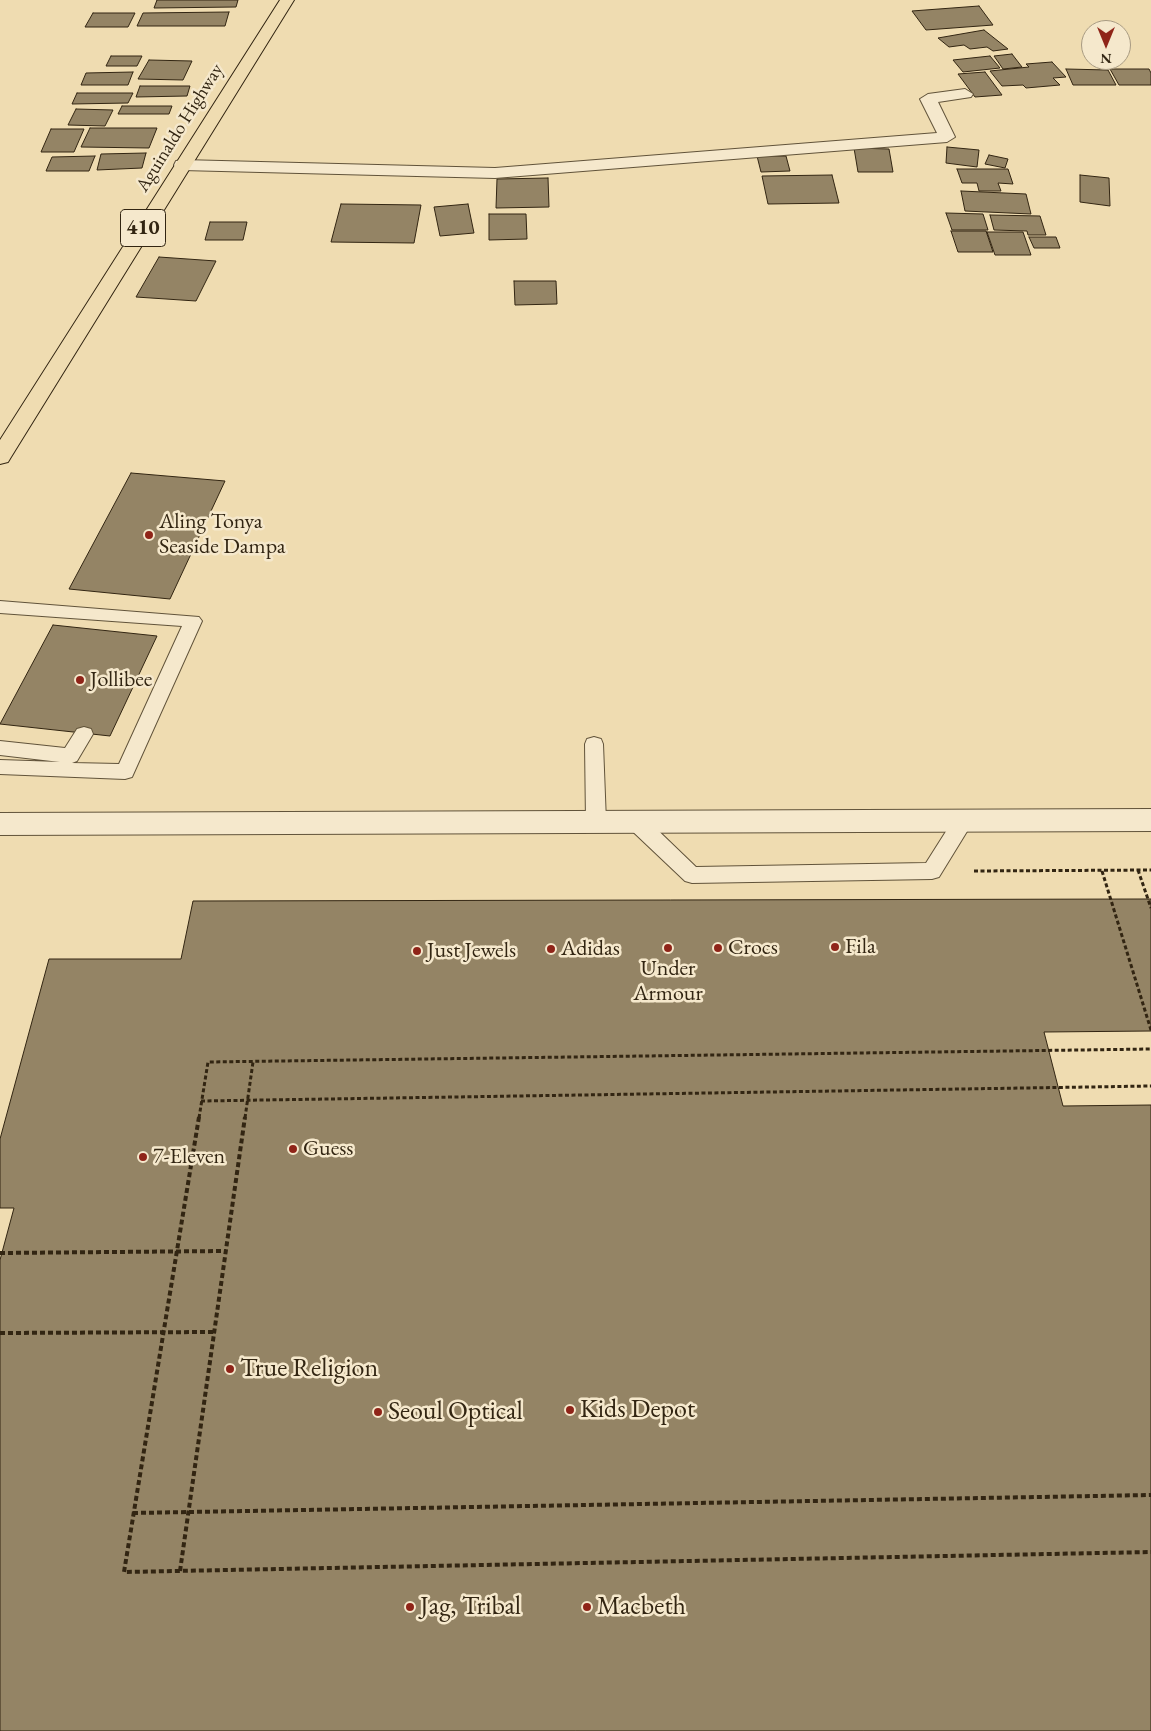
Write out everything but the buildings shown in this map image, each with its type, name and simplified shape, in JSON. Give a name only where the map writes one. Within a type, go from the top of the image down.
[{"type":"main road","name":"Aguinaldo Highway","points":[[0,457],[287,0]]},
{"type":"street","points":[[182,165],[495,172],[948,137],[928,99],[965,94]]},
{"type":"street","points":[[1,826],[635,821],[1151,820]]},
{"type":"lane","points":[[0,607],[194,621],[125,772],[0,767]]},
{"type":"lane","points":[[0,748],[70,756],[84,734]]},
{"type":"lane","points":[[594,744],[596,822]]},
{"type":"lane","points":[[635,821],[692,875],[932,871],[964,820]]},
{"type":"path","points":[[1138,870],[1151,908]]},
{"type":"path","points":[[932,871],[1151,870]]},
{"type":"path","points":[[1102,871],[1151,1030]]},
{"type":"path","points":[[1151,1049],[208,1062],[124,1572],[1151,1552]]},
{"type":"path","points":[[180,1571],[253,1062]]},
{"type":"path","points":[[201,1101],[1151,1086]]},
{"type":"path","points":[[0,1253],[226,1251]]},
{"type":"path","points":[[0,1333],[214,1332]]},
{"type":"path","points":[[133,1513],[1151,1495]]},
{"type":"place","name":"Aling Tonya Seaside Dampa","points":[[149,535]]},
{"type":"place","name":"Jollibee","points":[[80,680]]},
{"type":"place","name":"Fila","points":[[835,947]]},
{"type":"place","name":"Under Armour","points":[[668,948]]},
{"type":"place","name":"Crocs","points":[[718,948]]},
{"type":"place","name":"Adidas","points":[[551,949]]},
{"type":"place","name":"Just Jewels","points":[[417,951]]},
{"type":"place","name":"Guess","points":[[293,1149]]},
{"type":"place","name":"7-Eleven","points":[[143,1157]]},
{"type":"place","name":"True Religion","points":[[230,1369]]},
{"type":"place","name":"Kids Depot","points":[[570,1410]]},
{"type":"place","name":"Seoul Optical","points":[[378,1412]]},
{"type":"place","name":"Jag, Tribal","points":[[410,1607]]},
{"type":"place","name":"Macbeth","points":[[587,1607]]}]
